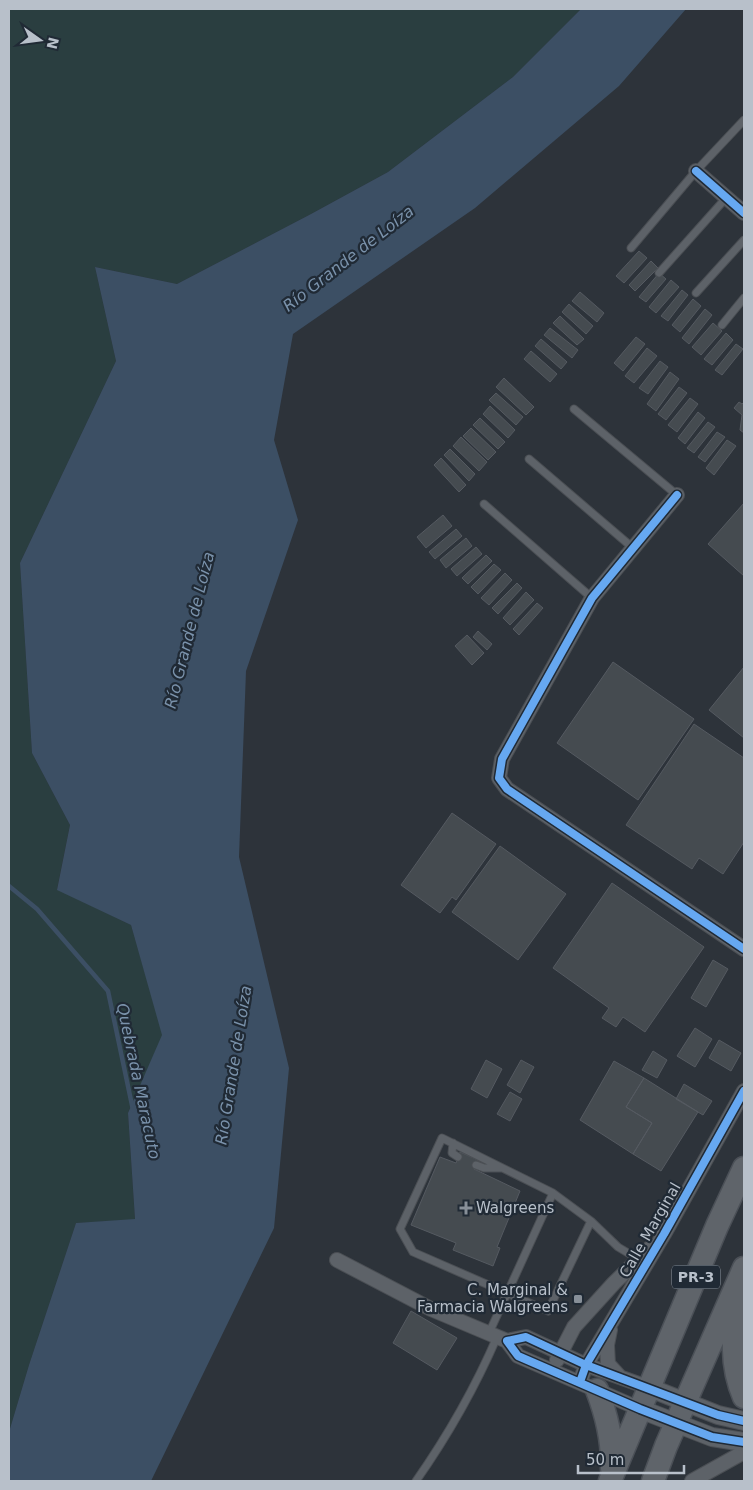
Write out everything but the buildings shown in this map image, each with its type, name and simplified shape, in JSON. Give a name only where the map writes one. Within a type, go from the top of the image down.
[{"type":"main road","name":"PR-3","points":[[611,1480],[717,1226],[744,1168]]},
{"type":"main road","name":"PR-3","points":[[653,1481],[666,1446],[743,1271]]},
{"type":"main road","points":[[743,1271],[735,1315],[733,1348],[737,1381],[744,1397]]},
{"type":"main road","points":[[588,1386],[607,1418],[611,1442],[611,1480]]},
{"type":"street","points":[[696,171],[744,213]]},
{"type":"street","points":[[677,495],[592,598],[502,759],[500,778],[507,789],[744,949]]},
{"type":"street","name":"Calle Marginal","points":[[588,1386],[586,1365],[664,1234],[744,1091]]},
{"type":"street","name":"Calle Marginal","points":[[552,1371],[574,1328],[614,1283],[664,1234]]},
{"type":"street","points":[[337,1260],[431,1309],[498,1337],[518,1356],[640,1409],[712,1437],[744,1442]]},
{"type":"street","points":[[612,1322],[607,1345],[608,1364],[620,1377]]},
{"type":"street","points":[[498,1337],[526,1337],[586,1365],[686,1401],[718,1415],[744,1421]]},
{"type":"street","points":[[692,1481],[744,1452]]},
{"type":"lane","points":[[631,248],[696,171],[744,120]]},
{"type":"lane","points":[[660,273],[726,198]]},
{"type":"lane","points":[[696,293],[744,240]]},
{"type":"lane","points":[[722,325],[744,298]]},
{"type":"lane","points":[[574,409],[677,495]]},
{"type":"lane","points":[[529,459],[633,548]]},
{"type":"lane","points":[[484,504],[592,598]]},
{"type":"lane","points":[[591,1221],[548,1311],[413,1252],[400,1229],[442,1138],[553,1193],[591,1221],[618,1247],[638,1259]]},
{"type":"lane","points":[[452,1143],[452,1154],[458,1157]]},
{"type":"lane","points":[[476,1165],[484,1168],[503,1168]]},
{"type":"lane","points":[[416,1481],[464,1408],[483,1371],[498,1337],[507,1294],[553,1193]]},
{"type":"green space","points":[[9,9],[581,9],[513,77],[388,172],[311,214],[177,284],[95,267],[116,361],[20,563],[32,753],[70,825],[57,889],[131,925],[163,1035],[128,1113],[135,1220],[76,1223],[9,1432]]},
{"type":"water","name":"Río Grande de Loíza","points":[[581,9],[686,9],[619,86],[475,208],[293,334],[274,440],[298,520],[246,671],[239,857],[289,1068],[274,1228],[151,1481],[9,1481],[9,1432],[76,1223],[135,1219],[128,1113],[162,1035],[131,925],[57,890],[70,825],[32,753],[20,563],[116,361],[95,267],[177,284],[311,214],[388,172],[513,77]]},
{"type":"waterway","name":"Quebrada Maracuto","points":[[9,886],[37,909],[108,991],[133,1110]]},
{"type":"cycle path","points":[[696,171],[744,213]]},
{"type":"cycle path","points":[[677,495],[592,598],[502,759],[499,778],[507,789],[744,949]]},
{"type":"cycle path","points":[[580,1382],[586,1365],[664,1234],[744,1091]]},
{"type":"cycle path","points":[[744,1421],[718,1415],[586,1365],[526,1337],[507,1341],[518,1356],[640,1409],[712,1437],[744,1442]]},
{"type":"place","name":"Walgreens","points":[[466,1208]]},
{"type":"place","name":"C. Marginal & Farmacia Walgreens","points":[[578,1299]]}]
